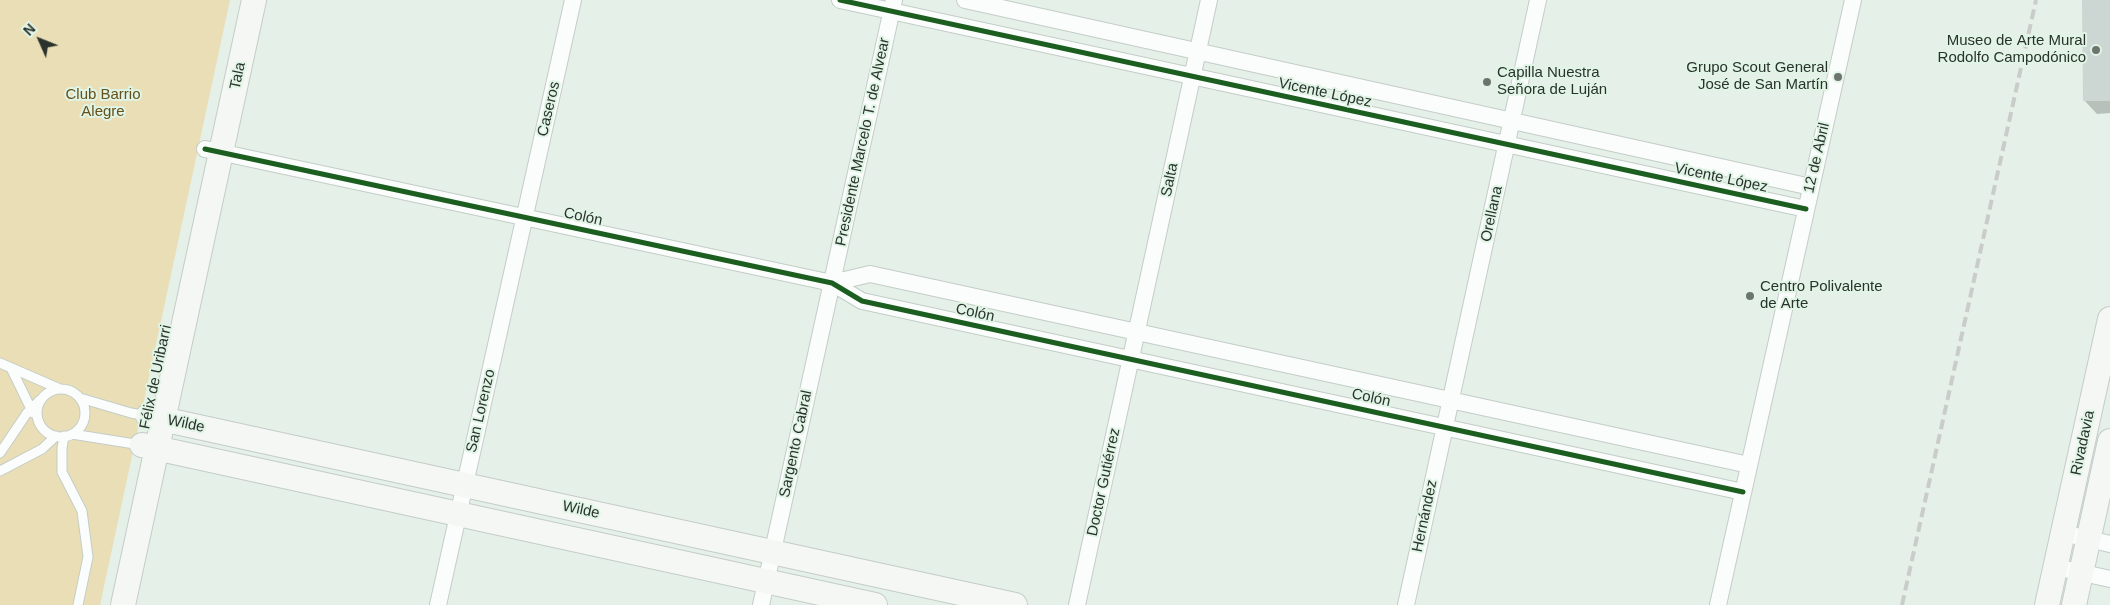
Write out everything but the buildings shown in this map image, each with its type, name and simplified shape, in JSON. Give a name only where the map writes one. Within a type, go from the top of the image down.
[{"type":"street","name":"Tala","points":[[213,151],[238,0]]},
{"type":"street","name":"Tala","points":[[213,151],[254,0]]},
{"type":"street","name":"Caseros","points":[[524,217],[573,0]]},
{"type":"street","name":"Vicente López","points":[[840,0],[892,6],[1192,77],[1806,208]]},
{"type":"street","name":"Vicente López","points":[[965,0],[1811,187]]},
{"type":"street","name":"Salta","points":[[1131,359],[1209,0]]},
{"type":"street","name":"Orellana","points":[[1445,427],[1538,0]]},
{"type":"street","name":"12 de Abril","points":[[1718,605],[1852,0]]},
{"type":"street","name":"Presidente Marcelo T. de Alvear","points":[[832,283],[892,6]]},
{"type":"street","name":"Colón","points":[[213,151],[832,283],[862,301],[1743,492]]},
{"type":"street","name":"Félix de Uribarri","points":[[107,605],[149,447],[213,151]]},
{"type":"street","name":"San Lorenzo","points":[[438,605],[524,217]]},
{"type":"street","name":"Colón","points":[[832,283],[870,274],[1749,465]]},
{"type":"street","name":"Sargento Cabral","points":[[761,605],[832,283]]},
{"type":"street","name":"Rivadavia","points":[[2047,605],[2110,320]]},
{"type":"street","name":"Doctor Gutiérrez","points":[[1077,605],[1131,359]]},
{"type":"street","name":"Wilde","points":[[156,417],[1014,605]]},
{"type":"street","name":"Hernández","points":[[1406,605],[1445,427]]},
{"type":"street","name":"Rivadavia","points":[[2074,605],[2081,573],[2099,541],[2110,441]]},
{"type":"street","name":"Félix de Uribarri","points":[[123,605],[149,447]]},
{"type":"street","name":"Wilde","points":[[149,447],[875,605]]},
{"type":"street","points":[[2063,533],[2099,541]]},
{"type":"street","points":[[2056,567],[2110,579]]},
{"type":"lane","points":[[0,363],[60,389],[71,391],[80,398],[131,413],[156,417]]},
{"type":"lane","points":[[11,368],[31,409],[49,433],[149,447]]},
{"type":"lane","points":[[0,453],[31,409],[51,391],[60,389]]},
{"type":"lane","points":[[39,421],[39,404],[44,396]]},
{"type":"lane","points":[[0,471],[64,435],[79,429],[85,414],[80,398]]},
{"type":"lane","points":[[64,435],[62,472],[82,511],[88,557],[78,605]]},
{"type":"green space","name":"Club Barrio Alegre","points":[[0,0],[230,0],[100,605],[0,605]]},
{"type":"railway","points":[[1902,605],[2036,0]]},
{"type":"cycle path","points":[[840,0],[1806,209]]},
{"type":"cycle path","points":[[205,149],[832,283],[862,301],[1743,492]]},
{"type":"place","name":"Museo de Arte Mural Rodolfo Campodónico","points":[[2096,50]]},
{"type":"place","name":"Grupo Scout General José de San Martín","points":[[1838,77]]},
{"type":"place","name":"Capilla Nuestra Señora de Luján","points":[[1487,82]]},
{"type":"place","name":"Centro Polivalente de Arte","points":[[1750,296]]}]
